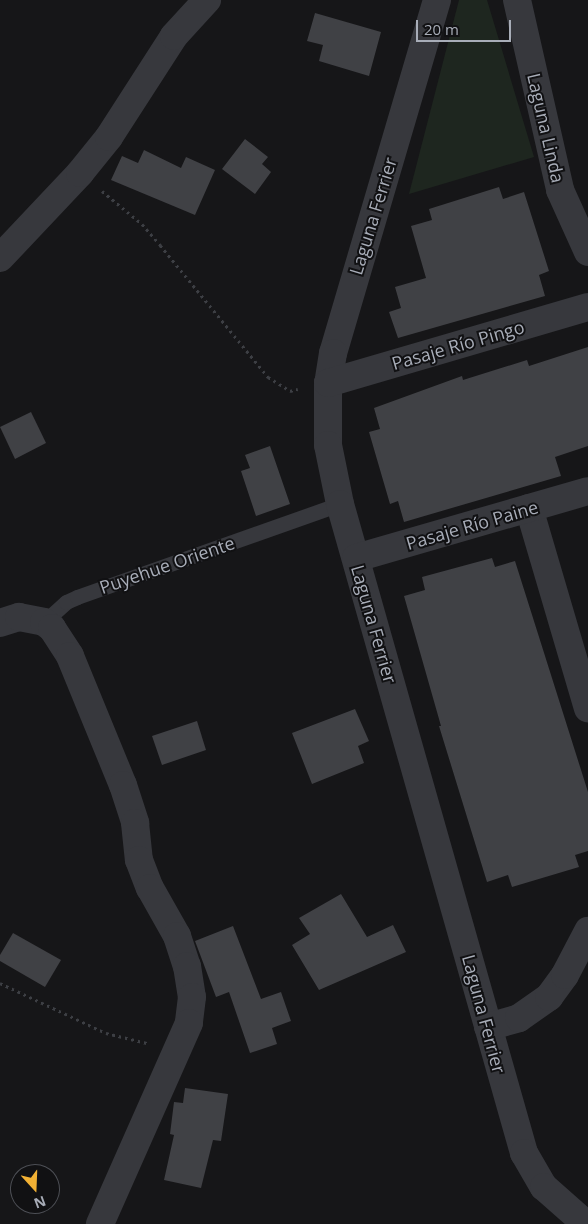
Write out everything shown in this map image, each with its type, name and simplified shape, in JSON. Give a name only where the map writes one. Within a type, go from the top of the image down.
[{"type":"street","points":[[0,258],[80,173],[109,137],[174,36],[207,0]]},
{"type":"street","name":"Laguna Ferrier","points":[[437,0],[340,324],[328,383],[328,445],[340,504],[524,1153],[544,1187],[586,1224]]},
{"type":"street","name":"Laguna Linda","points":[[517,0],[560,190],[588,252]]},
{"type":"street","name":"Pasaje Río Pingo","points":[[328,383],[588,307]]},
{"type":"street","name":"Pasaje Río Paine","points":[[356,558],[588,491]]},
{"type":"street","points":[[530,508],[588,709]]},
{"type":"street","points":[[0,623],[19,617],[44,622],[52,628],[70,656],[123,785],[134,823],[139,860],[150,888],[177,936],[187,966],[192,997],[189,1023],[100,1224]]},
{"type":"street","points":[[488,1027],[519,1018],[549,997],[565,975],[588,931]]},
{"type":"lane","name":"Puyehue Oriente","points":[[44,622],[60,606],[77,597],[340,504]]},
{"type":"path","points":[[80,173],[142,224],[268,377],[290,390],[328,383]]},
{"type":"path","points":[[0,983],[106,1033],[178,1051]]},
{"type":"shaded area","points":[[459,0],[487,0],[534,157],[409,194]]},
{"type":"building","points":[[315,13],[381,32],[369,76],[319,61],[323,45],[307,41]]},
{"type":"building","points":[[245,139],[268,157],[262,164],[271,172],[255,194],[222,169]]},
{"type":"building","points":[[144,150],[181,168],[186,157],[215,170],[195,215],[111,180],[122,156],[138,163]]},
{"type":"building","points":[[499,187],[503,199],[524,192],[549,271],[539,275],[545,296],[398,338],[389,312],[401,308],[395,287],[426,278],[411,226],[432,220],[429,209]]},
{"type":"building","points":[[588,347],[588,446],[555,457],[561,476],[404,522],[398,501],[390,504],[369,432],[380,429],[374,408],[462,376],[463,380],[527,360],[529,366]]},
{"type":"building","points":[[31,412],[46,443],[15,459],[0,427]]},
{"type":"building","points":[[270,446],[290,504],[256,516],[241,471],[250,468],[245,455]]},
{"type":"building","points":[[492,558],[495,567],[515,561],[588,792],[588,851],[575,855],[579,867],[512,887],[508,875],[487,882],[439,726],[441,726],[404,596],[425,590],[422,577]]},
{"type":"building","points":[[355,709],[369,741],[358,746],[364,763],[312,784],[292,733]]},
{"type":"building","points":[[197,721],[206,750],[162,765],[152,736]]},
{"type":"building","points":[[341,894],[367,937],[393,925],[406,952],[319,990],[292,945],[310,934],[299,918]]},
{"type":"building","points":[[233,926],[261,999],[281,992],[291,1021],[272,1028],[277,1044],[250,1053],[229,992],[216,997],[195,941]]},
{"type":"building","points":[[13,933],[61,960],[45,987],[0,961],[0,955]]},
{"type":"building","points":[[185,1088],[228,1094],[221,1141],[213,1140],[201,1188],[164,1180],[174,1135],[170,1134],[174,1102],[183,1103]]}]
